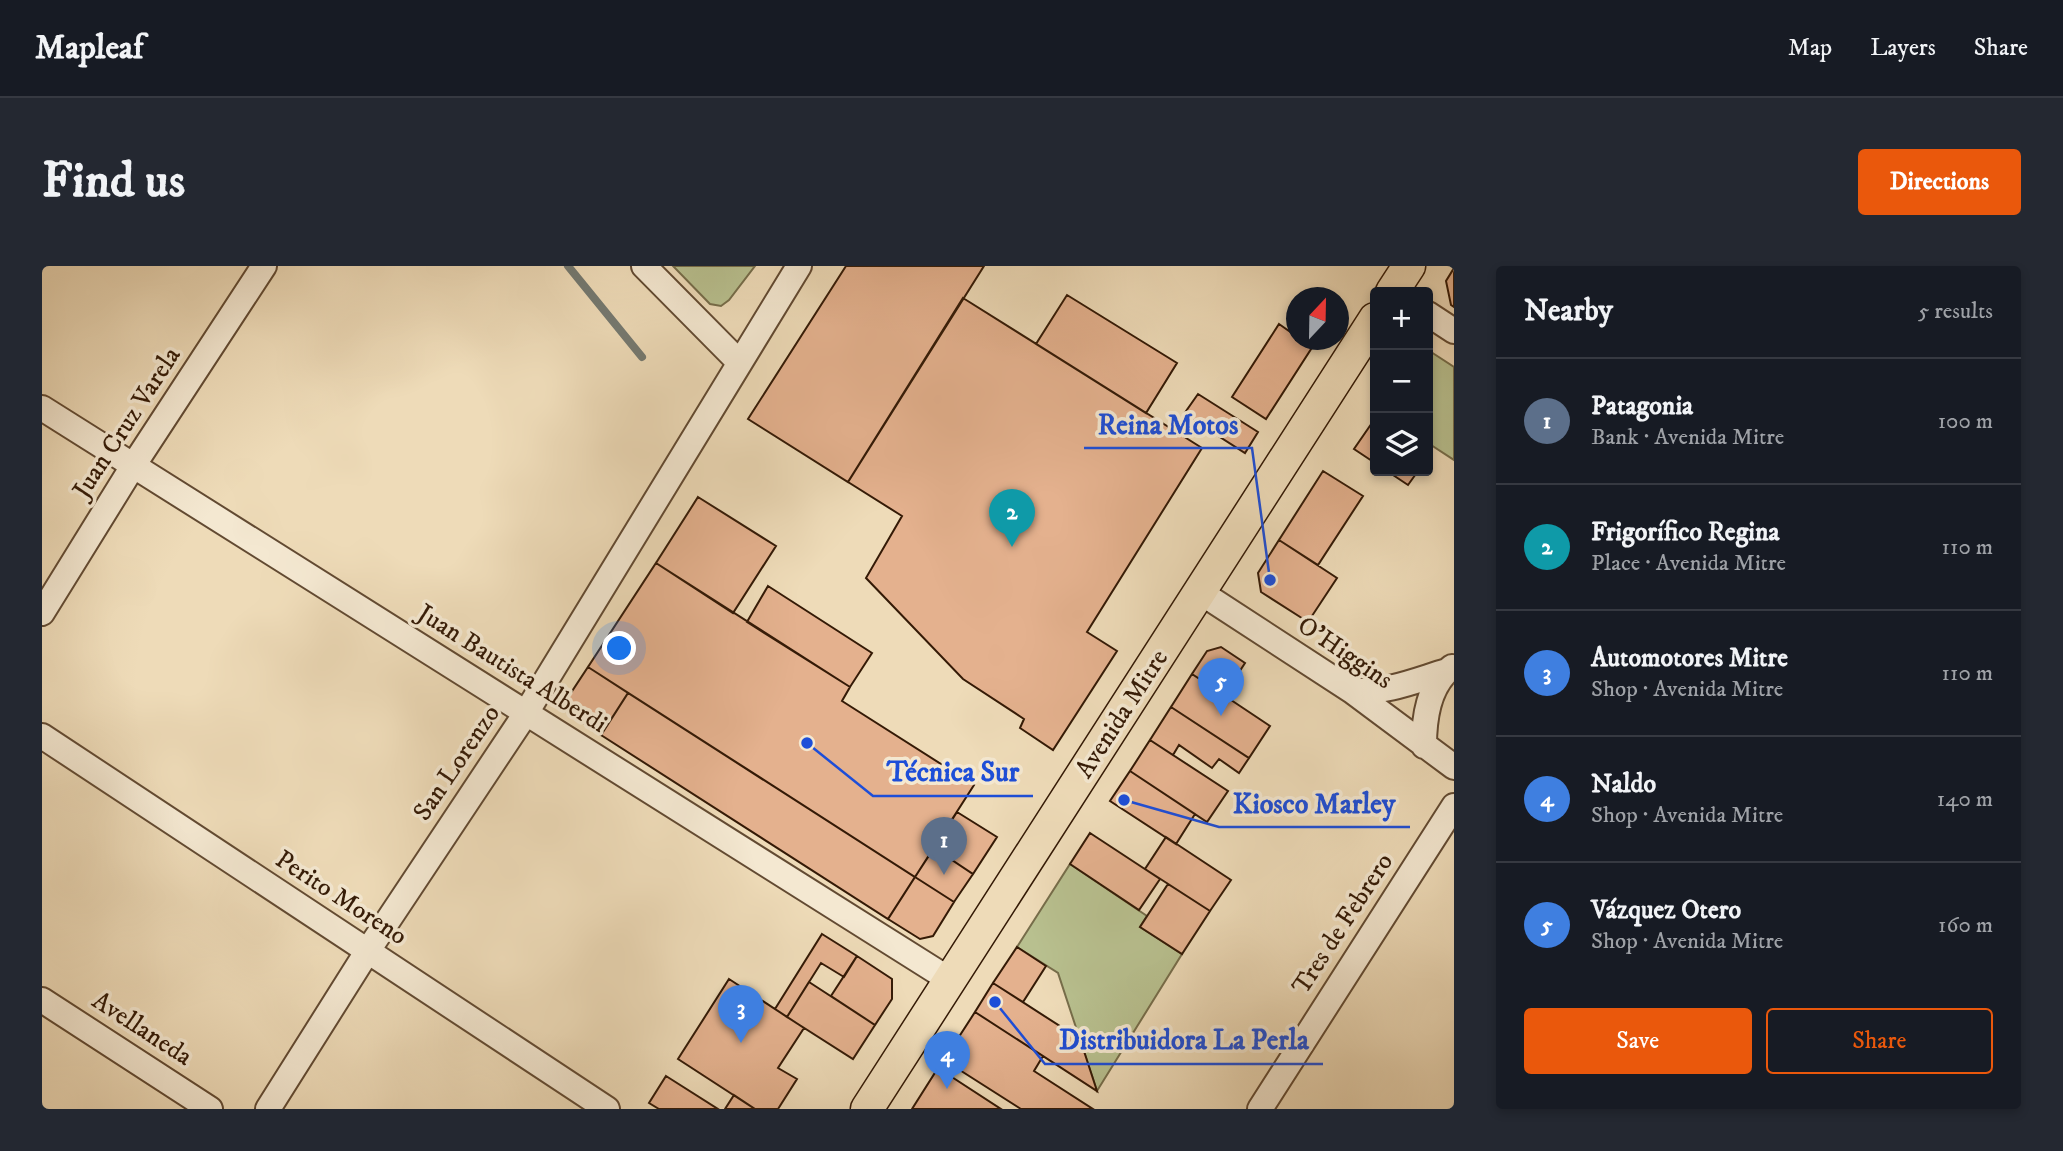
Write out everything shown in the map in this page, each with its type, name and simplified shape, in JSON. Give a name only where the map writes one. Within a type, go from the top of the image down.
[{"type":"main road","name":"Avenida Mitre","points":[[867,1109],[1370,327]]},
{"type":"street","name":"Juan Cruz Varela","points":[[42,613],[133,466],[264,266]]},
{"type":"street","points":[[644,266],[739,362]]},
{"type":"street","name":"San Lorenzo","points":[[268,1109],[367,952],[526,713],[799,266]]},
{"type":"street","points":[[1433,317],[1454,331]]},
{"type":"street","name":"Juan Bautista Alberdi","points":[[42,408],[950,980]]},
{"type":"street","name":"O'Higgins","points":[[1200,592],[1352,691],[1454,767]]},
{"type":"street","points":[[1352,691],[1377,692],[1409,684],[1450,668]]},
{"type":"street","points":[[1424,746],[1424,726],[1432,691],[1450,668]]},
{"type":"street","name":"Perito Moreno","points":[[42,736],[607,1109]]},
{"type":"street","name":"Tres de Febrero","points":[[1260,1109],[1454,806]]},
{"type":"street","name":"Avellaneda","points":[[42,1000],[210,1109]]},
{"type":"green space","points":[[673,266],[755,266],[729,300],[721,306],[710,304]]},
{"type":"green space","points":[[1433,353],[1454,367],[1454,460],[1433,446]]},
{"type":"green space","points":[[1070,864],[1147,916],[1140,927],[1182,954],[1097,1091],[1058,973],[1017,947]]},
{"type":"building","points":[[846,266],[984,266],[848,482],[748,419]]},
{"type":"building","points":[[1454,268],[1454,307],[1451,305],[1446,281]]},
{"type":"building","points":[[1067,295],[1177,363],[1146,413],[1036,344]]},
{"type":"building","points":[[963,298],[1202,448],[1087,632],[1117,651],[1053,750],[1020,728],[1024,719],[963,679],[866,578],[902,516],[848,482]]},
{"type":"building","points":[[1279,324],[1286,329],[1286,350],[1310,350],[1266,419],[1232,397]]},
{"type":"building","points":[[1198,394],[1258,432],[1245,453],[1184,414]]},
{"type":"building","points":[[1370,426],[1370,460],[1354,449]]},
{"type":"building","points":[[1323,471],[1363,496],[1318,565],[1279,540]]},
{"type":"building","points":[[1394,476],[1414,476],[1408,485]]},
{"type":"building","points":[[698,497],[776,546],[733,613],[656,563]]},
{"type":"building","points":[[1279,540],[1337,578],[1308,622],[1261,592],[1258,573]]},
{"type":"building","points":[[656,563],[850,687],[842,701],[974,785],[915,877],[588,667]]},
{"type":"building","points":[[768,586],[872,653],[850,687],[747,622]]},
{"type":"building","points":[[1221,647],[1245,663],[1224,695],[1192,674],[1207,651]]},
{"type":"building","points":[[588,667],[628,693],[601,735],[561,708]]},
{"type":"building","points":[[1192,674],[1270,726],[1249,758],[1171,707]]},
{"type":"building","points":[[628,693],[915,877],[888,919],[601,735]]},
{"type":"building","points":[[1171,707],[1249,758],[1239,773],[1219,759],[1212,768],[1179,745],[1173,755],[1150,740]]},
{"type":"building","points":[[1150,740],[1228,791],[1207,822],[1130,771]]},
{"type":"building","points":[[1130,771],[1195,814],[1176,844],[1110,801]]},
{"type":"building","points":[[957,812],[997,837],[973,874],[934,848]]},
{"type":"building","points":[[1090,833],[1160,879],[1139,910],[1070,864]]},
{"type":"building","points":[[1166,837],[1231,880],[1210,911],[1145,869]]},
{"type":"building","points":[[934,848],[973,874],[954,902],[915,877]]},
{"type":"building","points":[[915,877],[954,902],[933,936],[920,939],[888,919]]},
{"type":"building","points":[[1168,884],[1210,911],[1182,954],[1140,927]]},
{"type":"building","points":[[822,934],[857,956],[844,977],[821,963],[787,1017],[775,1009]]},
{"type":"building","points":[[1017,947],[1046,966],[1023,1002],[993,983]]},
{"type":"building","points":[[857,956],[892,979],[892,999],[875,1025],[831,996]]},
{"type":"building","points":[[729,979],[804,1028],[778,1068],[797,1079],[778,1109],[755,1109],[678,1059]]},
{"type":"building","points":[[809,982],[875,1025],[853,1059],[787,1017]]},
{"type":"building","points":[[993,983],[1080,1039],[1097,1091],[975,1012]]},
{"type":"building","points":[[975,1012],[1043,1056],[1034,1071],[1093,1109],[1021,1109],[944,1060]]},
{"type":"building","points":[[938,1068],[1001,1109],[912,1109]]},
{"type":"building","points":[[666,1076],[718,1109],[659,1109],[649,1103]]},
{"type":"building","points":[[734,1095],[755,1109],[725,1109]]},
{"type":"waterway","points":[[568,266],[642,357]]},
{"type":"place","name":"Frigorífico Regina","points":[[1012,547]]},
{"type":"place","name":"Reina Motos","points":[[1270,580]]},
{"type":"place","name":"Vázquez Otero","points":[[1221,716]]},
{"type":"place","name":"Técnica Sur","points":[[807,743]]},
{"type":"place","name":"Kiosco Marley","points":[[1124,800]]},
{"type":"place","name":"Patagonia","points":[[944,875]]},
{"type":"place","name":"Distribuidora La Perla","points":[[995,1002]]},
{"type":"place","name":"Automotores Mitre","points":[[741,1043]]},
{"type":"place","name":"Naldo","points":[[947,1089]]}]
